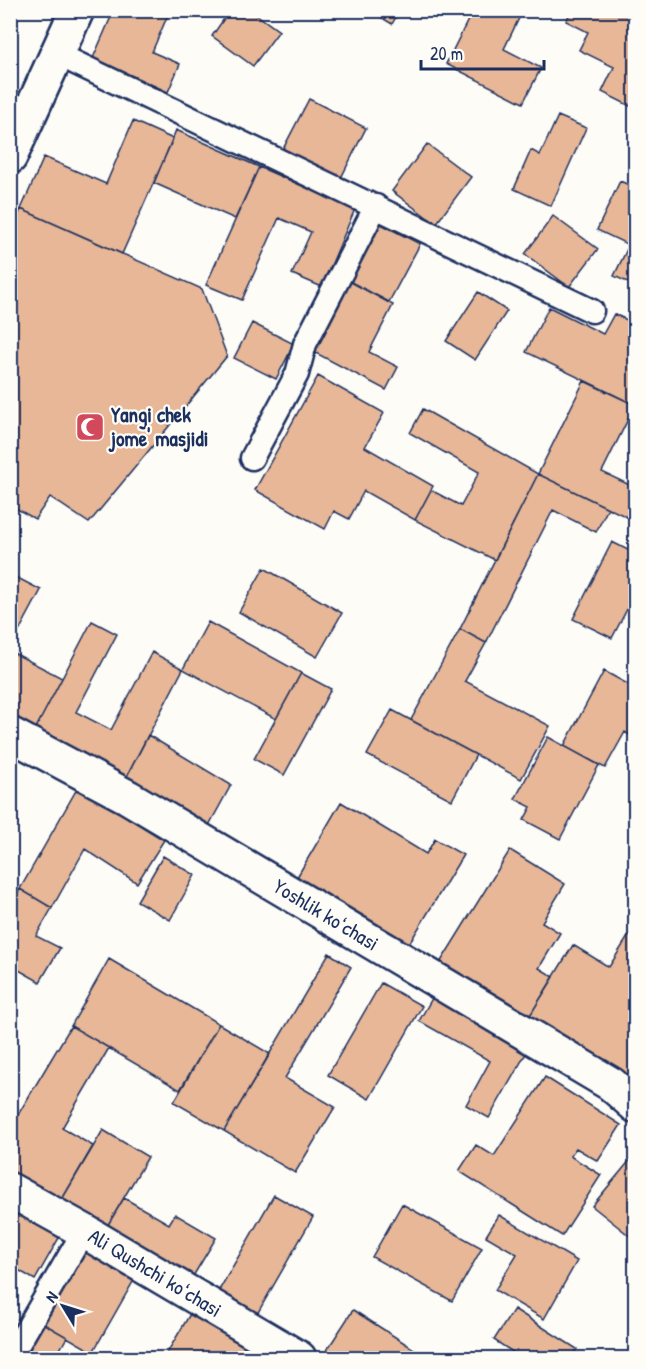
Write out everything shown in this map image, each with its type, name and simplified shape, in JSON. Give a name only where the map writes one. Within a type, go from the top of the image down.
[{"type":"street","points":[[10,157],[17,127],[57,54],[77,10]]},
{"type":"street","name":"Yoshlik koʻchasi","points":[[10,734],[138,803],[611,1084],[636,1106]]},
{"type":"street","name":"Ali Qushchi koʻchasi","points":[[10,1190],[84,1231],[299,1359]]},
{"type":"lane","points":[[57,54],[592,311]]},
{"type":"lane","points":[[252,458],[297,374],[305,344],[376,206]]},
{"type":"lane","points":[[10,1358],[84,1231]]},
{"type":"building","points":[[114,10],[170,10],[152,52],[180,64],[168,92],[93,58]]},
{"type":"building","points":[[230,10],[250,10],[279,31],[253,66],[212,36]]},
{"type":"building","points":[[369,10],[400,10],[392,24]]},
{"type":"building","points":[[473,10],[523,10],[504,49],[541,68],[523,103],[446,64]]},
{"type":"building","points":[[572,10],[636,10],[636,109],[602,92],[614,67],[579,50],[588,32],[566,21]]},
{"type":"building","points":[[309,99],[366,128],[341,178],[283,149]]},
{"type":"building","points":[[558,116],[586,128],[551,206],[514,189],[531,150],[540,155]]},
{"type":"building","points":[[133,121],[173,139],[122,254],[21,209],[44,157],[106,184]]},
{"type":"building","points":[[176,130],[259,167],[235,219],[154,183]]},
{"type":"building","points":[[427,144],[471,177],[436,224],[392,191]]},
{"type":"building","points":[[259,167],[355,209],[322,287],[292,274],[311,232],[279,218],[242,300],[206,285]]},
{"type":"building","points":[[620,181],[636,188],[636,286],[614,276],[629,245],[597,230]]},
{"type":"building","name":"Yangi chek jome' masjidi","points":[[21,209],[202,289],[227,356],[89,523],[50,497],[35,519],[10,505],[10,233]]},
{"type":"building","points":[[553,216],[598,249],[569,287],[525,254]]},
{"type":"building","points":[[379,223],[420,244],[389,302],[349,281]]},
{"type":"building","points":[[349,281],[393,305],[369,352],[398,367],[386,390],[312,351]]},
{"type":"building","points":[[478,292],[507,311],[475,360],[446,341]]},
{"type":"building","points":[[549,307],[603,334],[614,314],[636,324],[635,405],[526,352]]},
{"type":"building","points":[[252,323],[294,344],[276,379],[234,358]]},
{"type":"building","points":[[318,376],[384,413],[365,447],[433,486],[415,520],[364,491],[349,519],[334,511],[325,529],[255,490]]},
{"type":"building","points":[[584,381],[635,405],[602,472],[636,488],[636,510],[631,519],[538,474]]},
{"type":"building","points":[[423,409],[538,474],[495,560],[415,520],[431,490],[461,506],[479,472],[410,433]]},
{"type":"building","points":[[538,474],[608,508],[596,532],[553,510],[486,643],[460,629]]},
{"type":"building","points":[[612,542],[636,554],[636,592],[612,638],[573,619]]},
{"type":"building","points":[[264,568],[342,613],[317,657],[239,612]]},
{"type":"building","points":[[10,574],[41,590],[10,648]]},
{"type":"building","points":[[92,621],[117,634],[76,712],[111,730],[152,652],[183,669],[126,778],[35,730]]},
{"type":"building","points":[[208,622],[301,673],[276,719],[183,669]]},
{"type":"building","points":[[460,629],[486,643],[465,681],[550,726],[521,779],[411,720]]},
{"type":"building","points":[[10,651],[62,678],[35,730],[10,717]]},
{"type":"building","points":[[604,671],[631,686],[636,676],[636,739],[625,732],[605,768],[564,746]]},
{"type":"building","points":[[301,673],[331,689],[284,775],[254,759]]},
{"type":"building","points":[[392,710],[476,755],[452,800],[367,755]]},
{"type":"building","points":[[148,735],[231,785],[208,827],[126,778]]},
{"type":"building","points":[[548,737],[599,765],[560,839],[524,820],[531,807],[515,799]]},
{"type":"building","points":[[78,787],[164,840],[137,883],[85,849],[52,908],[20,889]]},
{"type":"building","points":[[341,802],[426,854],[435,839],[463,855],[409,944],[297,877]]},
{"type":"building","points":[[510,850],[565,884],[542,922],[560,933],[539,968],[554,977],[529,1017],[440,963]]},
{"type":"building","points":[[163,856],[195,875],[170,920],[137,901]]},
{"type":"building","points":[[20,889],[52,908],[36,936],[60,948],[40,982],[10,965],[10,907]]},
{"type":"building","points":[[636,924],[636,1028],[629,1039],[636,1043],[636,1068],[629,1079],[529,1017],[573,945],[609,967]]},
{"type":"building","points":[[329,953],[351,967],[285,1078],[335,1107],[295,1173],[224,1131]]},
{"type":"building","points":[[109,959],[219,1024],[180,1090],[71,1026]]},
{"type":"building","points":[[381,983],[422,1006],[369,1099],[328,1075]]},
{"type":"building","points":[[434,995],[529,1048],[489,1118],[466,1105],[490,1061],[419,1021]]},
{"type":"building","points":[[219,1024],[270,1054],[224,1131],[174,1102]]},
{"type":"building","points":[[71,1026],[109,1048],[62,1128],[93,1146],[61,1201],[10,1172],[10,1128]]},
{"type":"building","points":[[545,1077],[621,1125],[598,1161],[576,1148],[570,1156],[601,1175],[562,1236],[459,1171],[476,1145],[494,1156]]},
{"type":"building","points":[[103,1130],[148,1157],[106,1228],[61,1201]]},
{"type":"building","points":[[636,1153],[636,1241],[592,1206]]},
{"type":"building","points":[[274,1195],[313,1217],[257,1314],[218,1292]]},
{"type":"building","points":[[124,1198],[169,1224],[175,1214],[216,1238],[192,1278],[106,1228]]},
{"type":"building","points":[[402,1204],[482,1248],[452,1301],[372,1257]]},
{"type":"building","points":[[10,1207],[60,1236],[35,1280],[10,1265]]},
{"type":"building","points":[[499,1215],[577,1261],[544,1319],[495,1290],[517,1254],[486,1236]]},
{"type":"building","points":[[81,1249],[134,1280],[93,1352],[39,1321]]},
{"type":"building","points":[[514,1309],[577,1349],[571,1358],[522,1358],[494,1340]]},
{"type":"building","points":[[353,1310],[428,1358],[327,1358],[323,1356]]},
{"type":"building","points":[[190,1314],[265,1358],[164,1358]]},
{"type":"building","points":[[39,1321],[67,1337],[55,1358],[18,1358]]},
{"type":"place","name":"Yangi chek jome' masjidi","points":[[90,427]]}]
